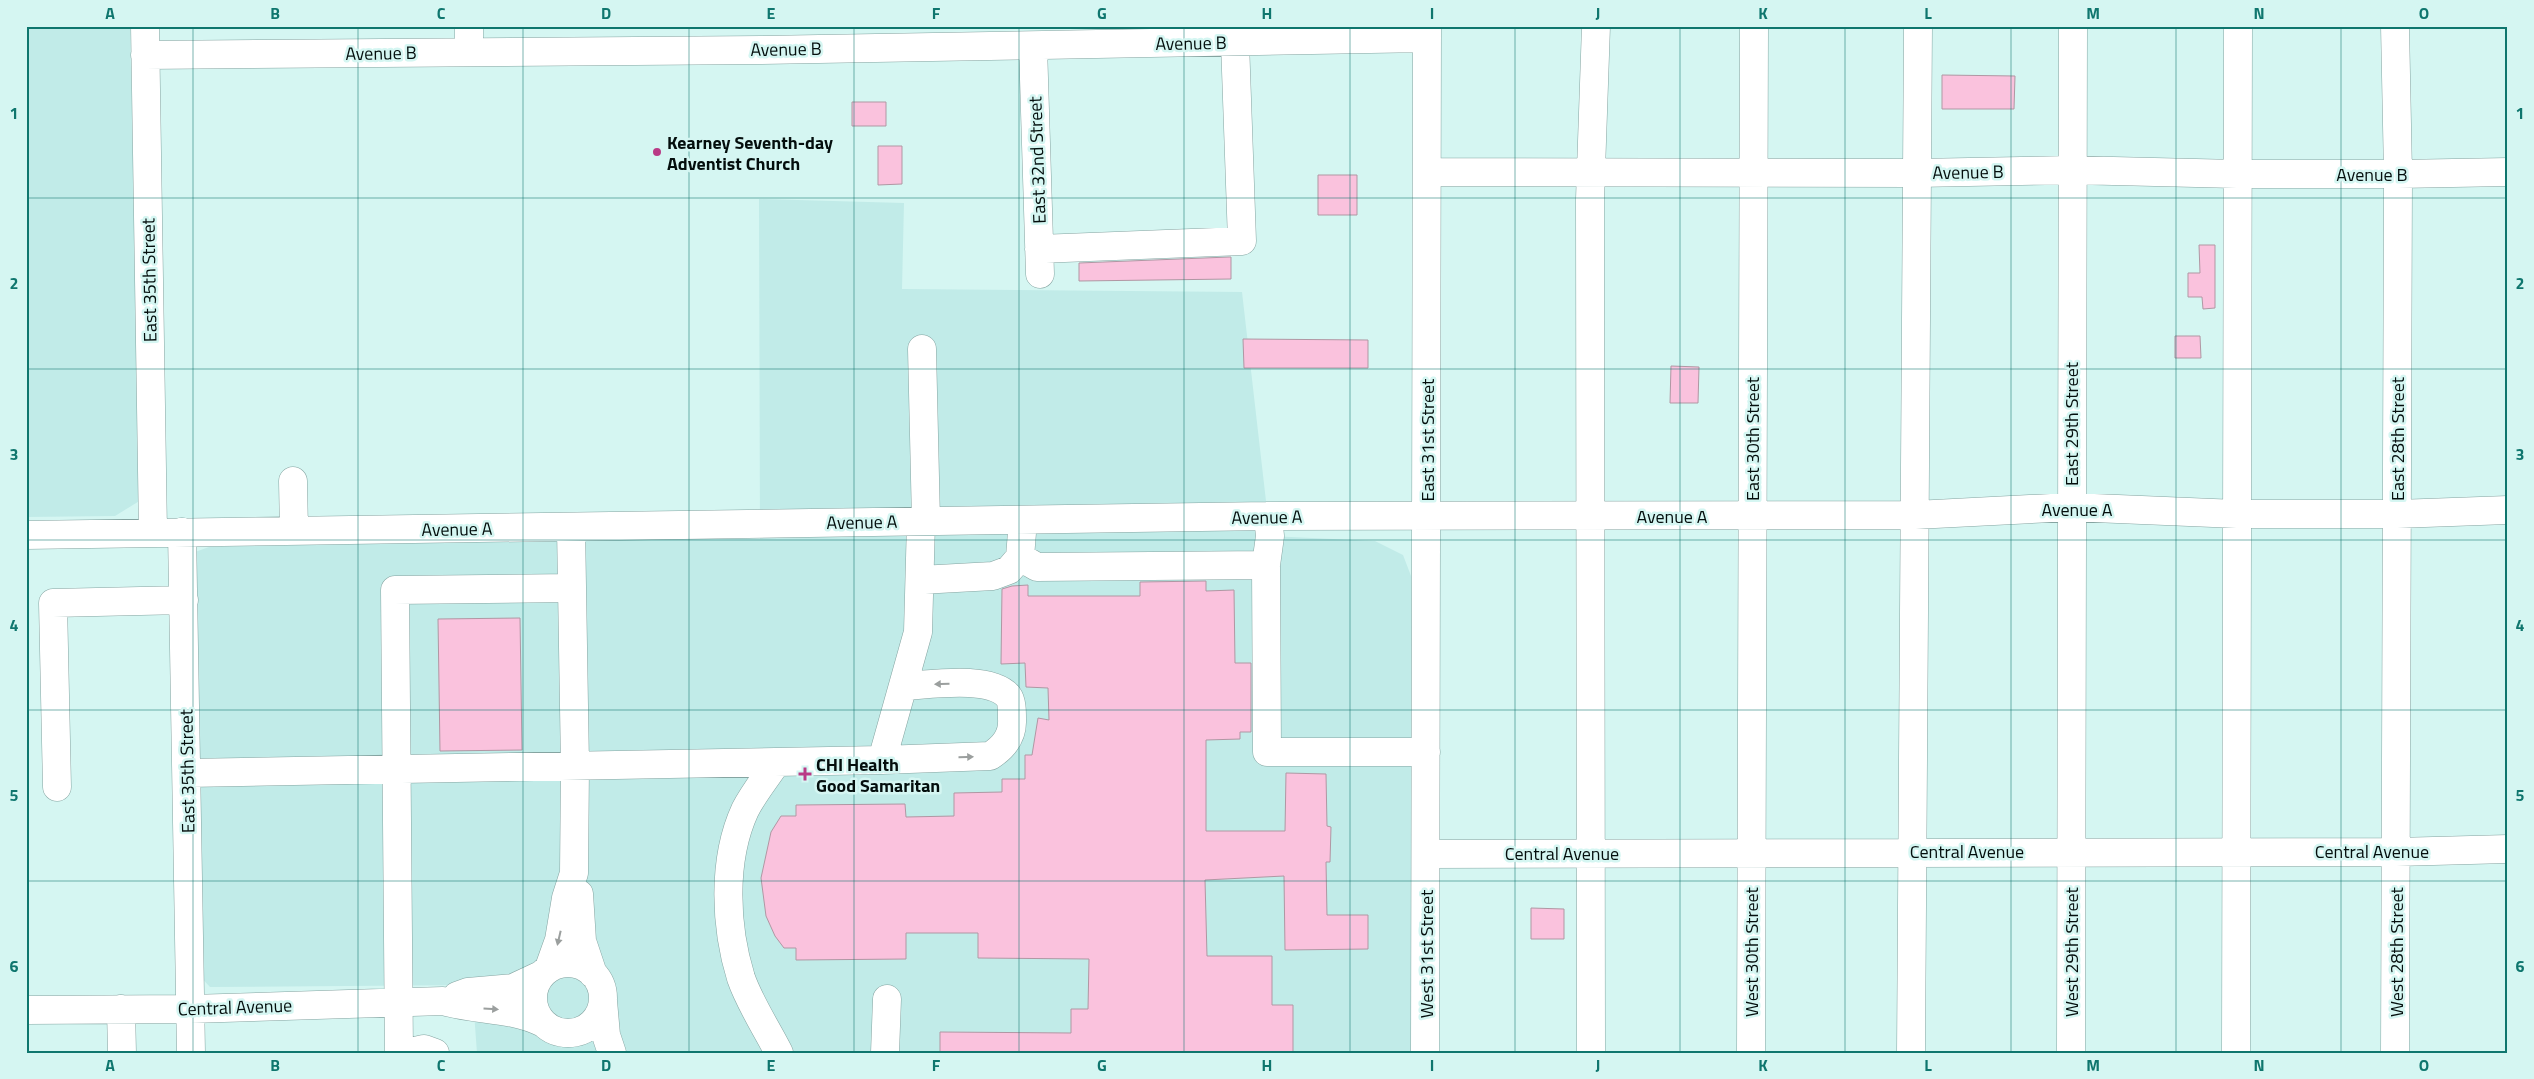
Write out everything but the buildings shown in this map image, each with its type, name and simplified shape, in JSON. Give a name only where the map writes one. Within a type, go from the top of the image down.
[{"type":"street","name":"East 35th Street","points":[[145,26],[153,533]]},
{"type":"street","points":[[1591,1053],[1591,173],[1596,26]]},
{"type":"street","name":"East 30th Street","points":[[1751,852],[1754,26]]},
{"type":"street","points":[[1911,1053],[1918,26]]},
{"type":"street","name":"East 29th Street","points":[[2071,851],[2070,508],[2073,26]]},
{"type":"street","points":[[2236,1053],[2238,26]]},
{"type":"street","name":"East 28th Street","points":[[2395,26],[2398,174],[2396,852]]},
{"type":"street","name":"Avenue B","points":[[145,55],[469,39],[1045,39],[1235,42],[1427,32]]},
{"type":"street","name":"East 31st Street","points":[[1426,854],[1427,32]]},
{"type":"street","name":"East 32nd Street","points":[[1045,39],[1040,262],[1242,241],[1235,42]]},
{"type":"street","name":"Avenue B","points":[[1427,172],[1917,173],[2072,170],[2238,174],[2508,172]]},
{"type":"street","points":[[882,760],[918,632],[924,522],[922,349]]},
{"type":"street","points":[[293,481],[294,531]]},
{"type":"street","name":"Avenue A","points":[[26,535],[1268,516],[1915,515],[2070,508],[2237,514],[2397,514],[2508,510]]},
{"type":"street","points":[[1268,516],[1270,536],[1266,565],[1267,752],[1426,752]]},
{"type":"street","points":[[920,580],[993,576],[1009,570],[1020,556],[1023,520]]},
{"type":"street","points":[[571,527],[575,766],[574,873],[566,898],[560,940],[545,972],[534,988],[533,1002],[552,1028],[586,1053]]},
{"type":"street","name":"East 35th Street","points":[[182,532],[191,1053]]},
{"type":"street","points":[[1020,556],[1028,563],[1037,567],[1266,565]]},
{"type":"street","points":[[400,1053],[395,769],[395,590],[572,588]]},
{"type":"street","points":[[57,788],[54,604],[184,600]]},
{"type":"street","points":[[187,773],[882,760],[990,756],[1002,748],[1008,739],[1012,725],[1009,698],[1000,690],[974,683],[903,686]]},
{"type":"street","points":[[776,762],[745,810],[732,848],[729,886],[732,940],[742,980],[779,1053]]},
{"type":"street","name":"Central Avenue","points":[[1426,854],[1913,851],[2396,852],[2508,849]]},
{"type":"street","name":"West 29th Street","points":[[2071,851],[2071,1053]]},
{"type":"street","name":"West 30th Street","points":[[1751,852],[1751,1053]]},
{"type":"street","name":"West 28th Street","points":[[2395,1053],[2396,852]]},
{"type":"street","name":"West 31st Street","points":[[1425,1053],[1426,854]]},
{"type":"street","points":[[574,873],[579,886],[582,941],[593,974],[601,987],[606,1035],[612,1053]]},
{"type":"street","points":[[545,972],[567,963],[581,966],[593,974]]},
{"type":"street","name":"Central Avenue","points":[[444,1001],[468,992],[513,988],[545,972]]},
{"type":"street","points":[[885,1053],[887,999]]},
{"type":"street","name":"Central Avenue","points":[[26,1010],[191,1009],[444,1001],[466,1008],[516,1012],[552,1028]]},
{"type":"street","points":[[552,1028],[575,1032],[589,1026],[598,1015],[603,1001]]},
{"type":"street","points":[[121,1009],[122,1053]]},
{"type":"street","points":[[406,1053],[424,1049],[434,1053]]},
{"type":"shaded area","points":[[26,26],[130,26],[141,500],[115,516],[26,517]]},
{"type":"shaded area","name":"CHI Health Good Samaritan","points":[[759,199],[904,203],[902,289],[1242,292],[1270,536],[1375,541],[1403,555],[1411,576],[1419,1053],[477,1053],[472,985],[210,987],[195,971],[195,552],[209,547],[664,537],[760,539]]},
{"type":"place","name":"Kearney Seventh-day Adventist Church","points":[[657,152]]},
{"type":"place","name":"CHI Health Good Samaritan","points":[[805,774]]}]
